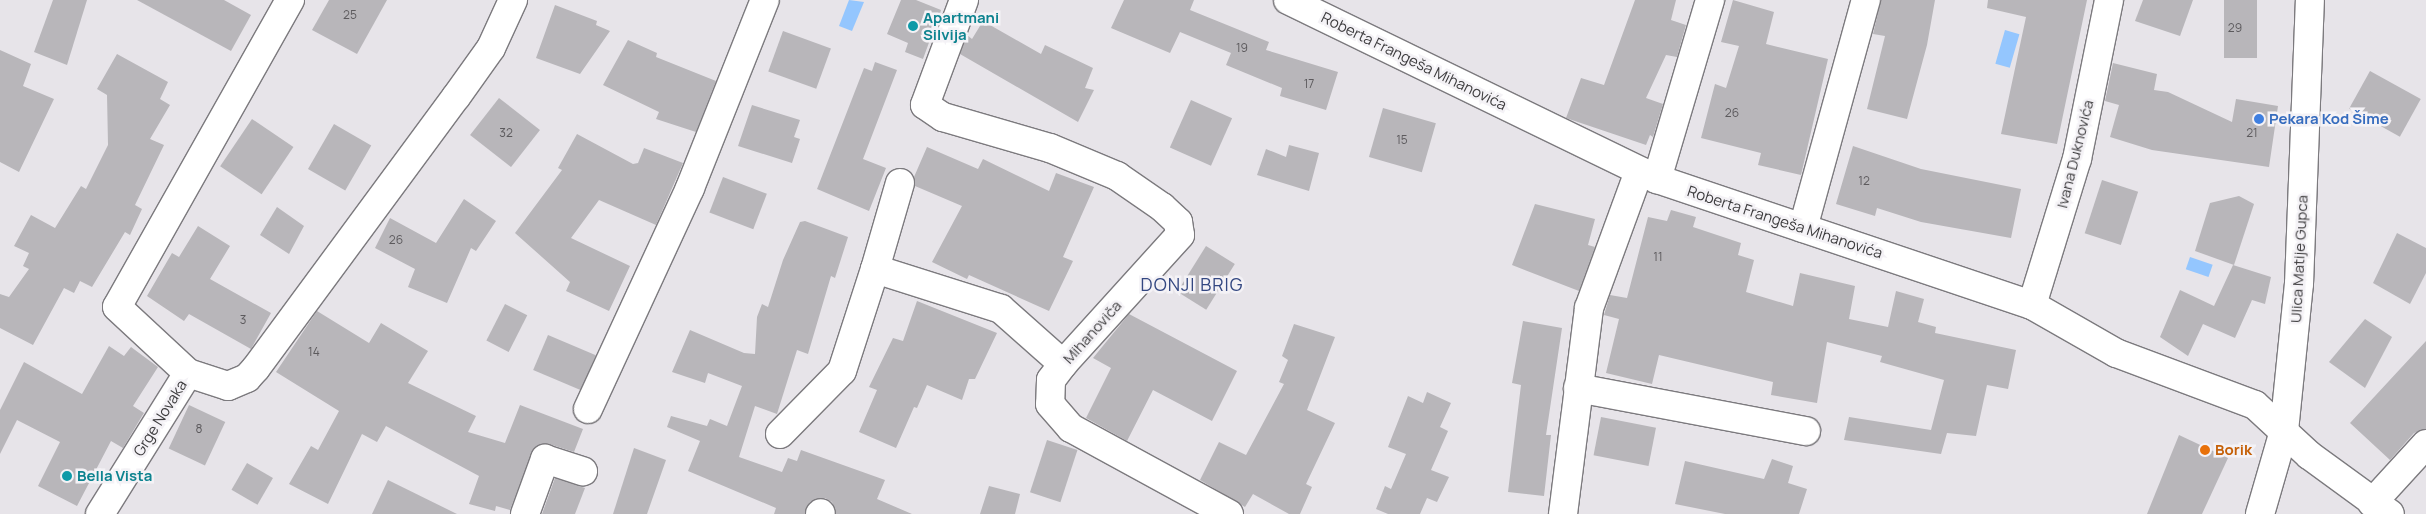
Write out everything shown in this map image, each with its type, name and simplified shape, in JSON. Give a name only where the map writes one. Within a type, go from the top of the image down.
[{"type":"street","points":[[290,0],[117,307],[188,373],[228,386],[237,384],[252,373],[490,48],[513,0]]},
{"type":"street","points":[[588,409],[690,188],[765,0]]},
{"type":"street","name":"Mihanoviča","points":[[964,0],[923,112],[1050,148],[1117,176],[1162,207],[1178,222],[1180,235],[1062,364],[1051,380],[1050,404],[1071,428],[1229,514]]},
{"type":"street","name":"Roberta Frangeša Mihanovića","points":[[1288,0],[1648,175],[2032,305],[2116,353],[2255,405],[2309,456],[2381,508]]},
{"type":"street","points":[[1564,514],[1589,308],[1648,175],[1710,0]]},
{"type":"street","points":[[1803,228],[1866,0]]},
{"type":"street","name":"Ivana Duknovića","points":[[2032,305],[2077,159],[2109,0]]},
{"type":"street","name":"Ulica Matije Gupca","points":[[2260,514],[2284,431],[2299,284],[2310,0]]},
{"type":"street","points":[[780,434],[842,371],[900,183]]},
{"type":"street","points":[[875,269],[1001,309],[1062,364]]},
{"type":"street","name":"Grge Novaka","points":[[100,514],[188,373]]},
{"type":"street","points":[[1578,388],[1806,431]]},
{"type":"street","points":[[2381,508],[2426,444]]},
{"type":"street","points":[[525,514],[545,459],[582,471]]},
{"type":"water","points":[[849,0],[864,2],[852,31],[839,26]]},
{"type":"water","points":[[2005,30],[2019,34],[2010,68],[1995,64]]},
{"type":"water","points":[[2190,257],[2213,265],[2208,277],[2186,269]]},
{"type":"building","points":[[53,0],[87,0],[67,65],[34,52]]},
{"type":"building","points":[[137,0],[224,0],[251,15],[231,51]]},
{"type":"building","points":[[329,0],[387,0],[357,54],[312,30]]},
{"type":"building","name":"Apartmani Silvija","points":[[901,0],[916,0],[941,10],[933,39],[931,37],[923,59],[905,52],[908,43],[887,34]]},
{"type":"building","points":[[1124,0],[1194,0],[1190,10],[1269,42],[1266,50],[1338,72],[1326,110],[1280,96],[1282,88],[1226,65],[1231,53],[1180,32],[1170,53],[1111,28]]},
{"type":"building","points":[[1635,0],[1676,0],[1671,20],[1686,25],[1677,57],[1666,55],[1646,98],[1663,104],[1653,137],[1650,135],[1646,145],[1566,118],[1581,78],[1604,85]]},
{"type":"building","points":[[1733,0],[1774,12],[1766,44],[1828,59],[1801,175],[1758,165],[1761,153],[1701,138],[1715,84],[1726,88],[1739,46],[1721,42]]},
{"type":"building","points":[[1881,0],[1935,0],[1927,45],[1907,119],[1867,109],[1885,36],[1873,34]]},
{"type":"building","points":[[1988,0],[2087,0],[2057,144],[2001,134],[2026,17],[1987,8]]},
{"type":"building","points":[[2143,0],[2193,0],[2180,36],[2135,21]]},
{"type":"building","points":[[2224,0],[2257,0],[2257,58],[2224,58]]},
{"type":"building","points":[[555,5],[597,21],[596,25],[610,31],[580,74],[536,58]]},
{"type":"building","points":[[983,21],[1041,54],[1045,45],[1093,68],[1085,88],[1094,90],[1078,122],[960,54],[967,35],[972,39]]},
{"type":"building","points":[[783,31],[831,48],[816,89],[768,71]]},
{"type":"building","points":[[628,40],[657,53],[656,57],[716,81],[696,132],[656,119],[659,112],[603,85]]},
{"type":"building","points":[[0,50],[31,64],[23,86],[54,99],[19,172],[0,162]]},
{"type":"building","points":[[117,54],[168,82],[160,99],[170,105],[150,139],[164,145],[135,205],[142,209],[130,235],[125,232],[92,287],[80,281],[74,293],[64,288],[33,345],[0,328],[0,294],[9,297],[29,269],[23,266],[29,253],[14,246],[31,215],[55,228],[81,186],[86,189],[108,145],[107,95],[97,89]]},
{"type":"building","points":[[875,62],[897,70],[863,159],[886,168],[869,211],[817,189],[864,68],[872,71]]},
{"type":"building","points":[[2113,63],[2157,74],[2154,90],[2168,92],[2232,122],[2236,99],[2278,106],[2269,167],[2152,150],[2110,137],[2119,105],[2105,101]]},
{"type":"building","points":[[2370,71],[2421,99],[2400,137],[2349,109]]},
{"type":"building","points":[[499,98],[540,130],[511,167],[470,135]]},
{"type":"building","points":[[1191,100],[1232,118],[1211,166],[1170,148]]},
{"type":"building","points":[[752,105],[800,120],[794,137],[800,139],[792,163],[738,146]]},
{"type":"building","points":[[1383,108],[1436,123],[1422,172],[1369,157]]},
{"type":"building","points":[[252,119],[293,147],[262,194],[220,166]]},
{"type":"building","points":[[334,124],[371,146],[345,191],[308,169]]},
{"type":"building","points":[[577,134],[633,164],[638,163],[644,148],[683,163],[656,225],[599,200],[571,238],[630,266],[609,311],[566,291],[570,282],[515,233],[562,170],[558,168]]},
{"type":"building","points":[[1289,145],[1319,153],[1309,191],[1257,175],[1266,149],[1286,157]]},
{"type":"building","points":[[1853,146],[1921,169],[2021,189],[2011,238],[1921,222],[1877,208],[1875,216],[1836,204]]},
{"type":"building","points":[[927,147],[978,169],[983,159],[1049,191],[1056,173],[1094,187],[1063,257],[1073,261],[1049,311],[969,275],[967,279],[932,262],[962,206],[915,186],[914,177]]},
{"type":"building","points":[[723,177],[767,194],[753,229],[709,212]]},
{"type":"building","points":[[2102,180],[2138,192],[2121,245],[2085,233]]},
{"type":"building","points":[[2239,196],[2254,204],[2234,265],[2195,251],[2210,203]]},
{"type":"building","points":[[464,199],[496,221],[476,251],[471,248],[447,303],[408,287],[415,269],[375,248],[390,218],[436,243]]},
{"type":"building","points":[[1535,204],[1595,219],[1588,245],[1595,247],[1579,291],[1512,265]]},
{"type":"building","points":[[277,207],[304,226],[289,254],[260,235]]},
{"type":"building","points":[[1671,210],[1696,217],[1693,227],[1741,243],[1738,255],[1754,260],[1746,292],[1793,306],[1800,273],[1855,286],[1849,319],[1888,327],[1896,291],[1924,299],[1918,322],[1936,327],[1935,333],[2016,350],[2008,389],[1987,385],[1976,436],[1947,433],[1941,454],[1844,440],[1849,417],[1931,430],[1944,380],[1880,362],[1882,356],[1827,342],[1817,403],[1771,395],[1773,382],[1659,355],[1652,384],[1606,373],[1619,319],[1604,315],[1610,295],[1627,298],[1648,217],[1667,221]]},
{"type":"building","points":[[805,221],[848,237],[835,278],[831,276],[808,354],[797,350],[777,414],[755,406],[739,457],[782,472],[788,458],[797,461],[801,450],[885,480],[877,499],[912,514],[836,514],[832,502],[825,498],[810,502],[805,514],[774,514],[776,508],[688,471],[700,441],[667,427],[671,416],[707,426],[710,419],[727,426],[742,386],[708,373],[705,383],[672,372],[690,330],[744,353],[755,354],[757,317],[762,304],[768,307],[783,260],[800,222]]},
{"type":"building","points":[[198,226],[230,246],[210,279],[271,313],[251,349],[189,314],[184,321],[147,296],[172,253],[179,257]]},
{"type":"building","points":[[2397,233],[2426,248],[2426,273],[2410,304],[2373,283]]},
{"type":"building","points":[[1206,246],[1235,264],[1206,310],[1177,292]]},
{"type":"building","points":[[2233,265],[2271,277],[2265,304],[2252,300],[2235,338],[2203,324],[2188,356],[2160,337],[2180,290],[2214,306]]},
{"type":"building","points":[[917,301],[997,333],[975,379],[969,379],[962,400],[927,385],[917,408],[914,407],[896,448],[859,432],[877,390],[869,387],[893,338],[903,341]]},
{"type":"building","points":[[505,304],[527,315],[509,352],[486,341]]},
{"type":"building","points":[[317,311],[369,343],[381,323],[428,351],[408,383],[476,416],[468,432],[505,443],[520,405],[583,429],[574,452],[549,444],[534,448],[510,510],[496,506],[495,511],[469,504],[479,476],[386,426],[377,442],[362,434],[328,504],[289,484],[311,446],[318,450],[339,411],[276,372]]},
{"type":"building","points":[[1129,314],[1237,371],[1212,421],[1153,390],[1127,441],[1086,418],[1111,368],[1093,358]]},
{"type":"building","points":[[2365,319],[2392,337],[2365,388],[2329,362]]},
{"type":"building","points":[[1523,321],[1562,328],[1546,435],[1551,435],[1544,496],[1508,492],[1521,385],[1512,383]]},
{"type":"building","points":[[1294,324],[1335,337],[1307,410],[1335,423],[1306,484],[1312,487],[1300,514],[1289,514],[1253,494],[1245,507],[1200,480],[1219,442],[1246,455],[1284,384],[1279,382],[1288,360],[1282,356]]},
{"type":"building","points":[[548,335],[596,355],[581,390],[533,370]]},
{"type":"building","points":[[2426,341],[2426,429],[2414,433],[2390,460],[2350,423]]},
{"type":"building","points":[[109,346],[124,356],[131,347],[158,367],[133,406],[144,413],[123,448],[111,441],[77,506],[38,486],[60,442],[17,420],[0,454],[0,410],[24,362],[82,394]]},
{"type":"building","points":[[1427,392],[1451,403],[1440,427],[1448,431],[1431,470],[1449,477],[1437,502],[1427,498],[1420,514],[1388,514],[1376,509],[1385,486],[1391,489],[1406,454],[1388,447],[1408,396],[1423,403]]},
{"type":"building","points":[[189,405],[225,422],[205,465],[169,449]]},
{"type":"building","points":[[1601,417],[1656,428],[1649,466],[1594,455]]},
{"type":"building","points":[[2179,435],[2228,458],[2202,514],[2147,514]]},
{"type":"building","points":[[1047,440],[1077,450],[1060,502],[1030,492]]},
{"type":"building","points":[[634,448],[666,460],[647,514],[613,514]]},
{"type":"building","points":[[1772,459],[1793,466],[1788,483],[1807,489],[1799,514],[1725,514],[1675,504],[1685,461],[1764,479]]},
{"type":"building","points":[[247,463],[273,478],[257,505],[232,490]]},
{"type":"building","points":[[555,478],[585,488],[575,514],[542,514]]},
{"type":"building","points":[[388,480],[457,514],[372,514]]},
{"type":"building","points":[[989,486],[1020,494],[1015,514],[980,514]]},
{"type":"place","name":"Apartmani Silvija","points":[[913,26]]},
{"type":"place","name":"Pekara Kod Šime","points":[[2259,119]]},
{"type":"place","name":"Borik","points":[[2205,450]]},
{"type":"place","name":"Bella Vista","points":[[67,476]]},
{"type":"district","name":"DONJI BRIG","points":[[1192,284]]}]
